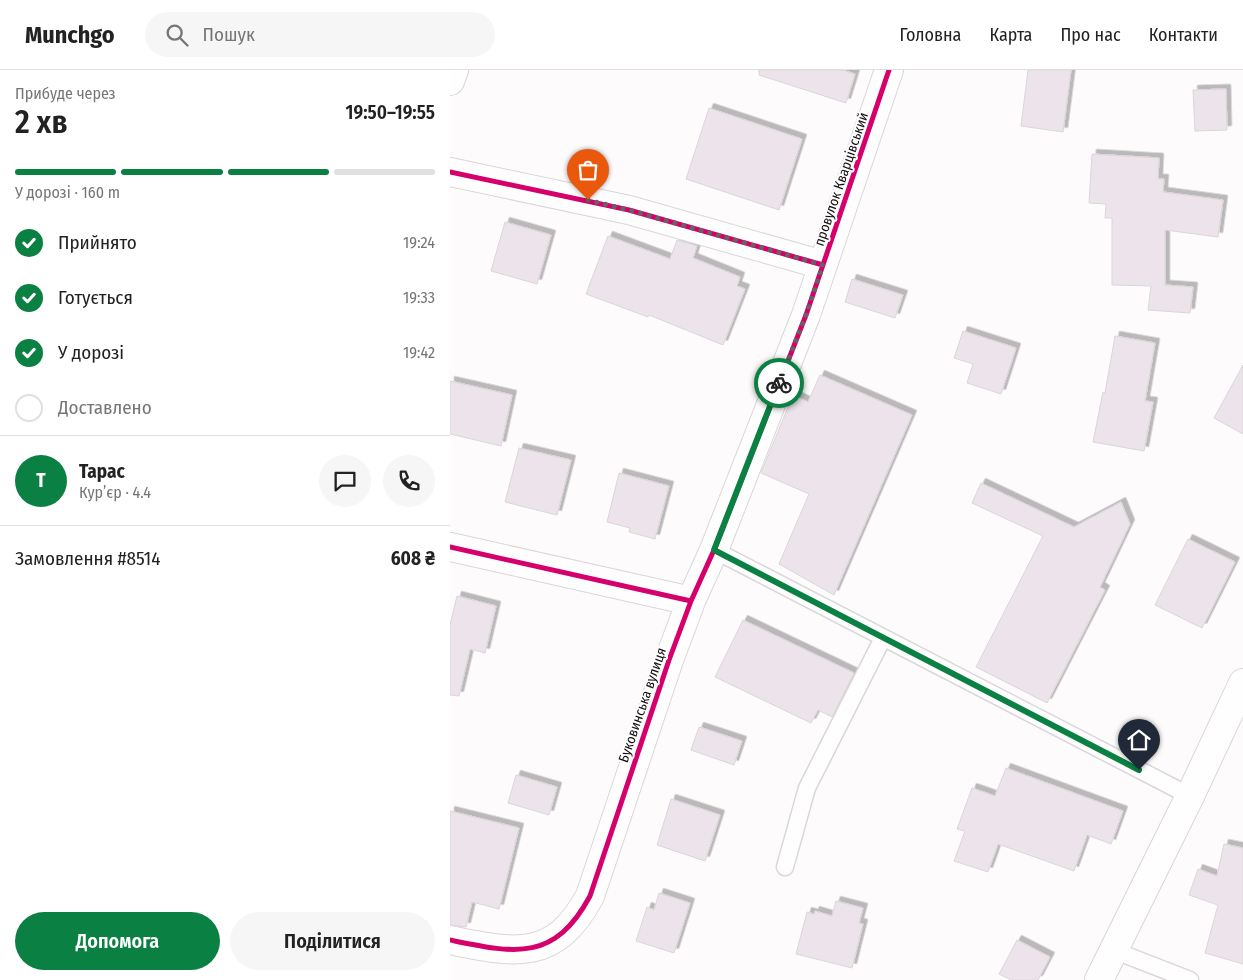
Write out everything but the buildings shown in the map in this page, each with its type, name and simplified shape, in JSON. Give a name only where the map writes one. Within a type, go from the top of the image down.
[{"type":"street","points":[[450,81],[454,70]]},
{"type":"street","name":"провулок Кварцівський","points":[[691,601],[714,550],[806,315],[889,70]]},
{"type":"street","points":[[450,172],[629,210],[823,265]]},
{"type":"street","points":[[450,547],[691,601]]},
{"type":"street","name":"Буковинська вулиця","points":[[450,940],[496,949],[526,950],[538,947],[552,940],[564,931],[578,916],[590,896],[669,660],[691,601]]},
{"type":"street","points":[[1099,980],[1190,796],[1243,683]]},
{"type":"lane","points":[[714,550],[1190,796]]},
{"type":"lane","points":[[785,867],[807,788],[883,638]]},
{"type":"lane","points":[[1114,950],[1190,980]]},
{"type":"cycle path","points":[[691,601],[714,550],[806,315],[889,70]]},
{"type":"cycle path","points":[[450,172],[629,210],[823,265]]},
{"type":"cycle path","points":[[450,547],[691,601],[669,660],[590,896],[576,918],[562,933],[547,943],[530,948],[494,948],[450,940]]},
{"type":"way so far","points":[[588,200],[823,265],[806,315],[779,383]]},
{"type":"route","points":[[779,383],[714,550],[1139,770]]}]
